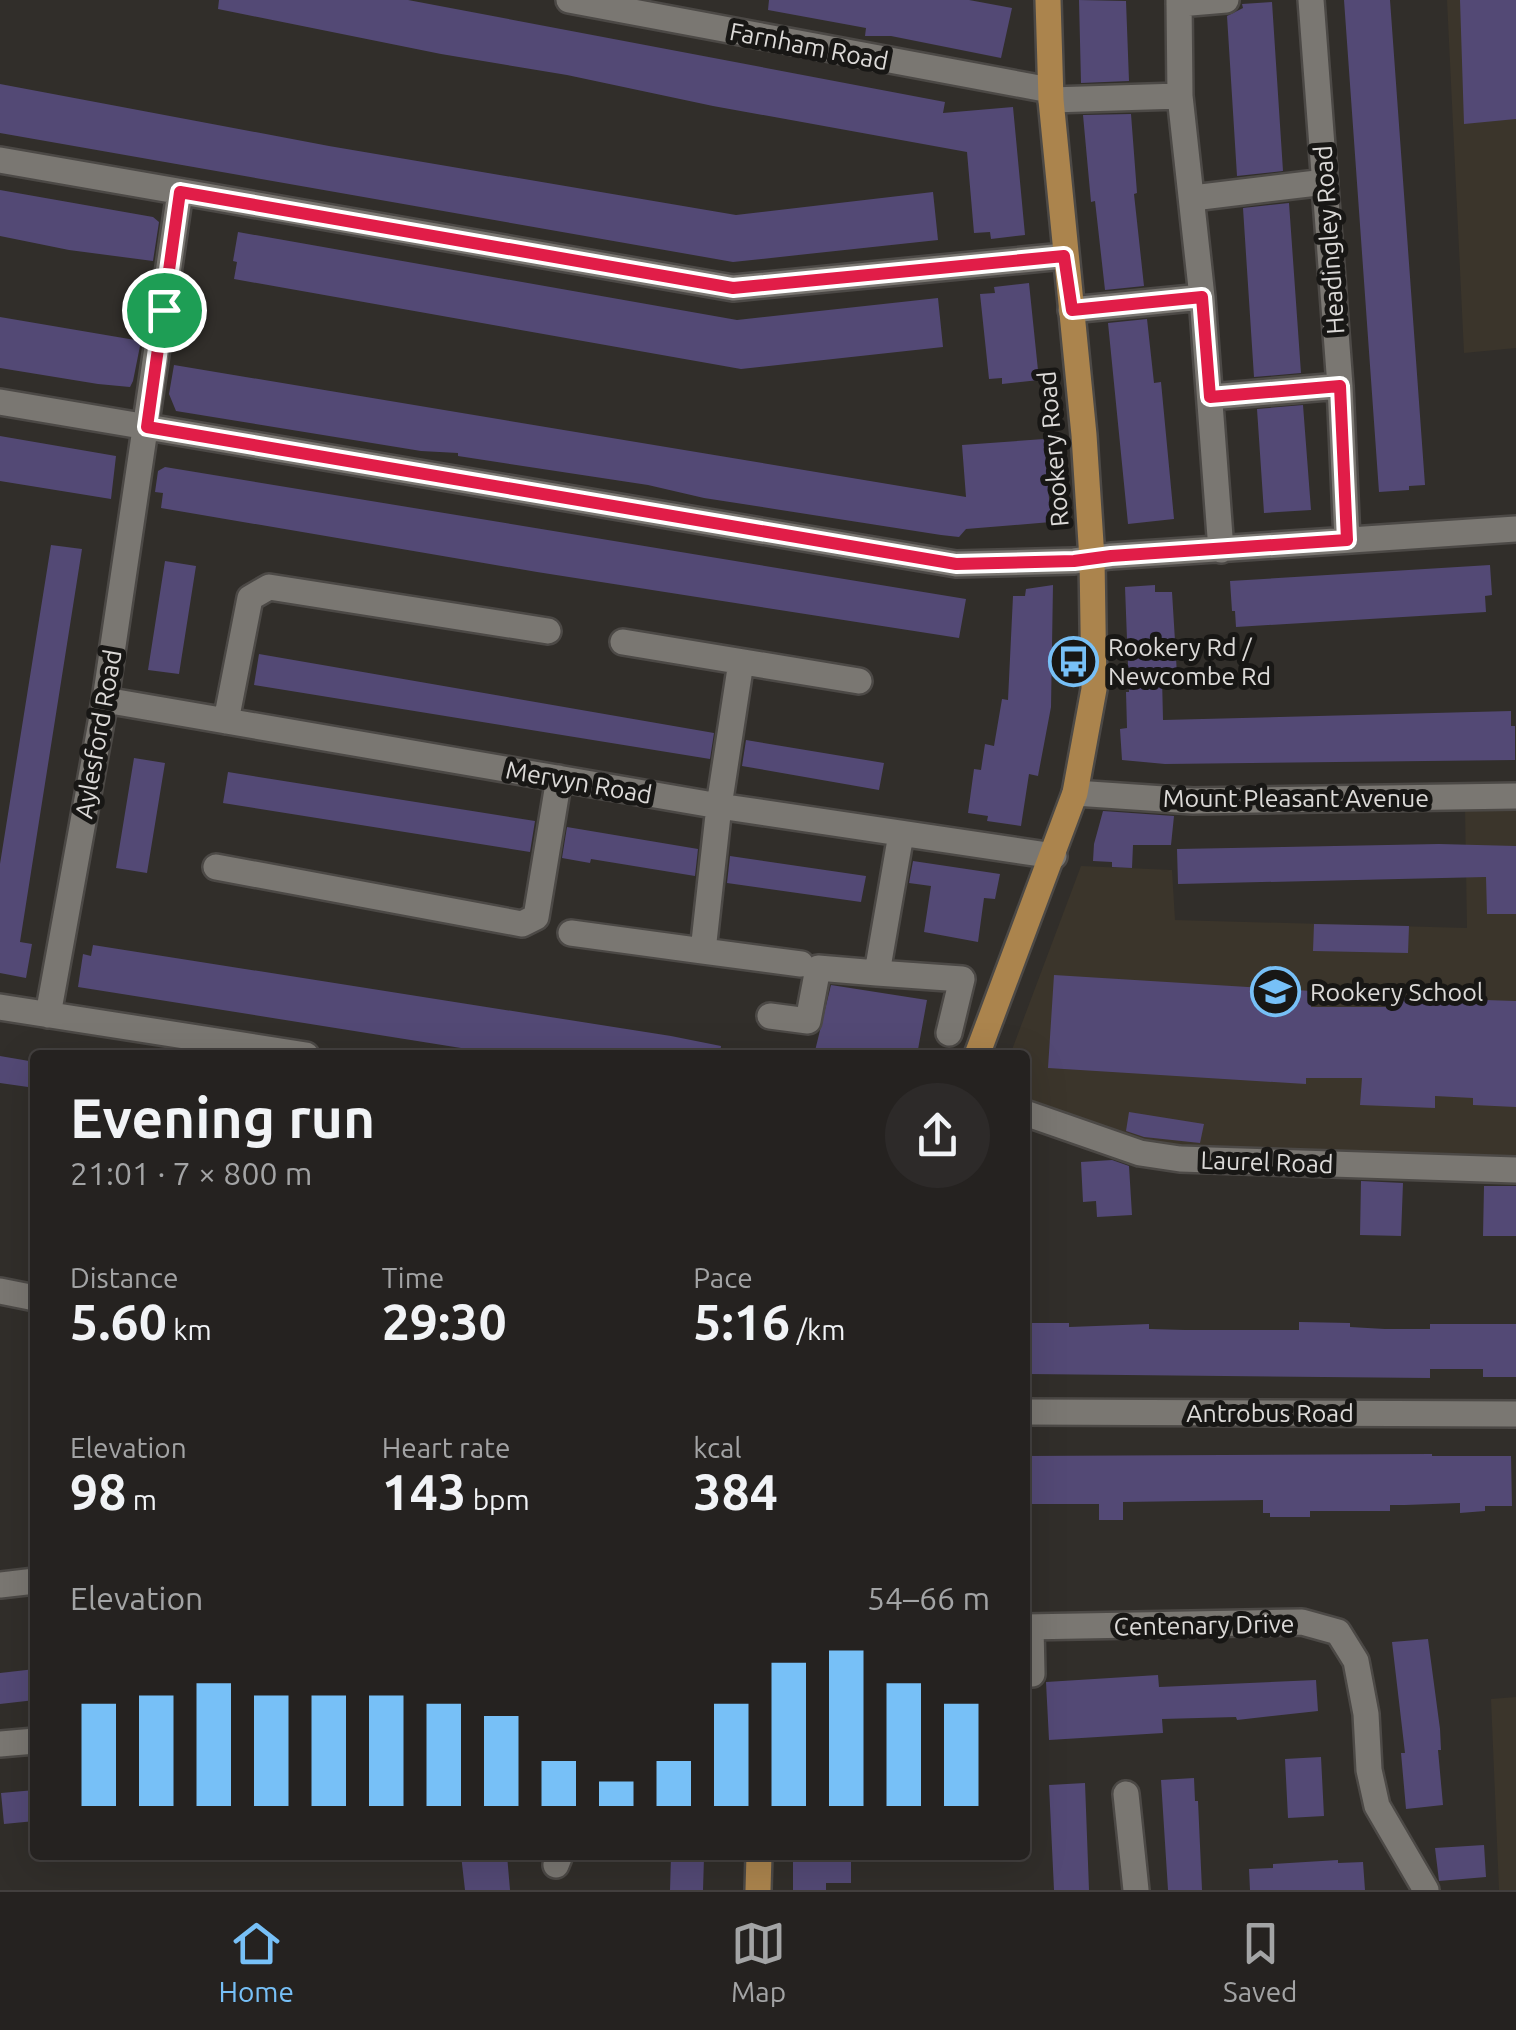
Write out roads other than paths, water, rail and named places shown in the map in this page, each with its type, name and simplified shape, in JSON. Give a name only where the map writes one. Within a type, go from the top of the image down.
[{"type":"main road","name":"Rookery Road","points":[[980,1050],[1076,792],[1094,689],[1092,559],[1051,95],[1048,0]]},
{"type":"main road","points":[[758,1860],[758,1890]]},
{"type":"street","name":"Farnham Road","points":[[569,0],[1051,95],[1180,96]]},
{"type":"street","points":[[1221,550],[1202,297],[1180,96],[1179,2],[1226,0]]},
{"type":"street","name":"Headingley Road","points":[[1311,0],[1340,386],[1347,540]]},
{"type":"street","points":[[0,160],[733,288],[1064,256]]},
{"type":"street","points":[[1192,198],[1325,182]]},
{"type":"street","name":"Aylesford Road","points":[[48,1015],[106,700],[180,192]]},
{"type":"street","points":[[1072,310],[1202,297]]},
{"type":"street","points":[[1210,397],[1340,386]]},
{"type":"street","points":[[0,402],[956,564],[1092,559],[1516,529]]},
{"type":"street","points":[[226,721],[250,598],[270,587],[548,631]]},
{"type":"street","points":[[623,642],[859,681]]},
{"type":"street","points":[[702,951],[741,662]]},
{"type":"street","name":"Mervyn Road","points":[[106,700],[719,806],[1054,856]]},
{"type":"street","points":[[216,867],[522,924],[536,917],[559,778]]},
{"type":"street","name":"Mount Pleasant Avenue","points":[[1076,792],[1193,801],[1516,796]]},
{"type":"street","points":[[877,972],[901,834]]},
{"type":"street","points":[[571,933],[800,964]]},
{"type":"street","points":[[770,1016],[808,1021],[818,968],[962,979],[948,1034]]},
{"type":"street","points":[[0,1007],[274,1050]]},
{"type":"street","name":"Laurel Road","points":[[1030,1115],[1140,1153],[1180,1158],[1516,1170]]},
{"type":"street","points":[[0,1291],[30,1297]]},
{"type":"street","name":"Antrobus Road","points":[[1030,1412],[1516,1414]]},
{"type":"street","points":[[0,1585],[30,1582]]},
{"type":"street","name":"Centenary Drive","points":[[1030,1627],[1302,1622],[1338,1632],[1356,1661],[1377,1806],[1426,1890]]},
{"type":"street","name":"Centenary Drive","points":[[1030,1650],[1032,1674]]},
{"type":"street","points":[[0,1744],[30,1741]]},
{"type":"street","points":[[1126,1794],[1136,1890]]},
{"type":"place","name":"Rookery Rd / Newcombe Rd","points":[[1073,661]]},
{"type":"place","name":"Rookery School","points":[[1275,992]]}]
